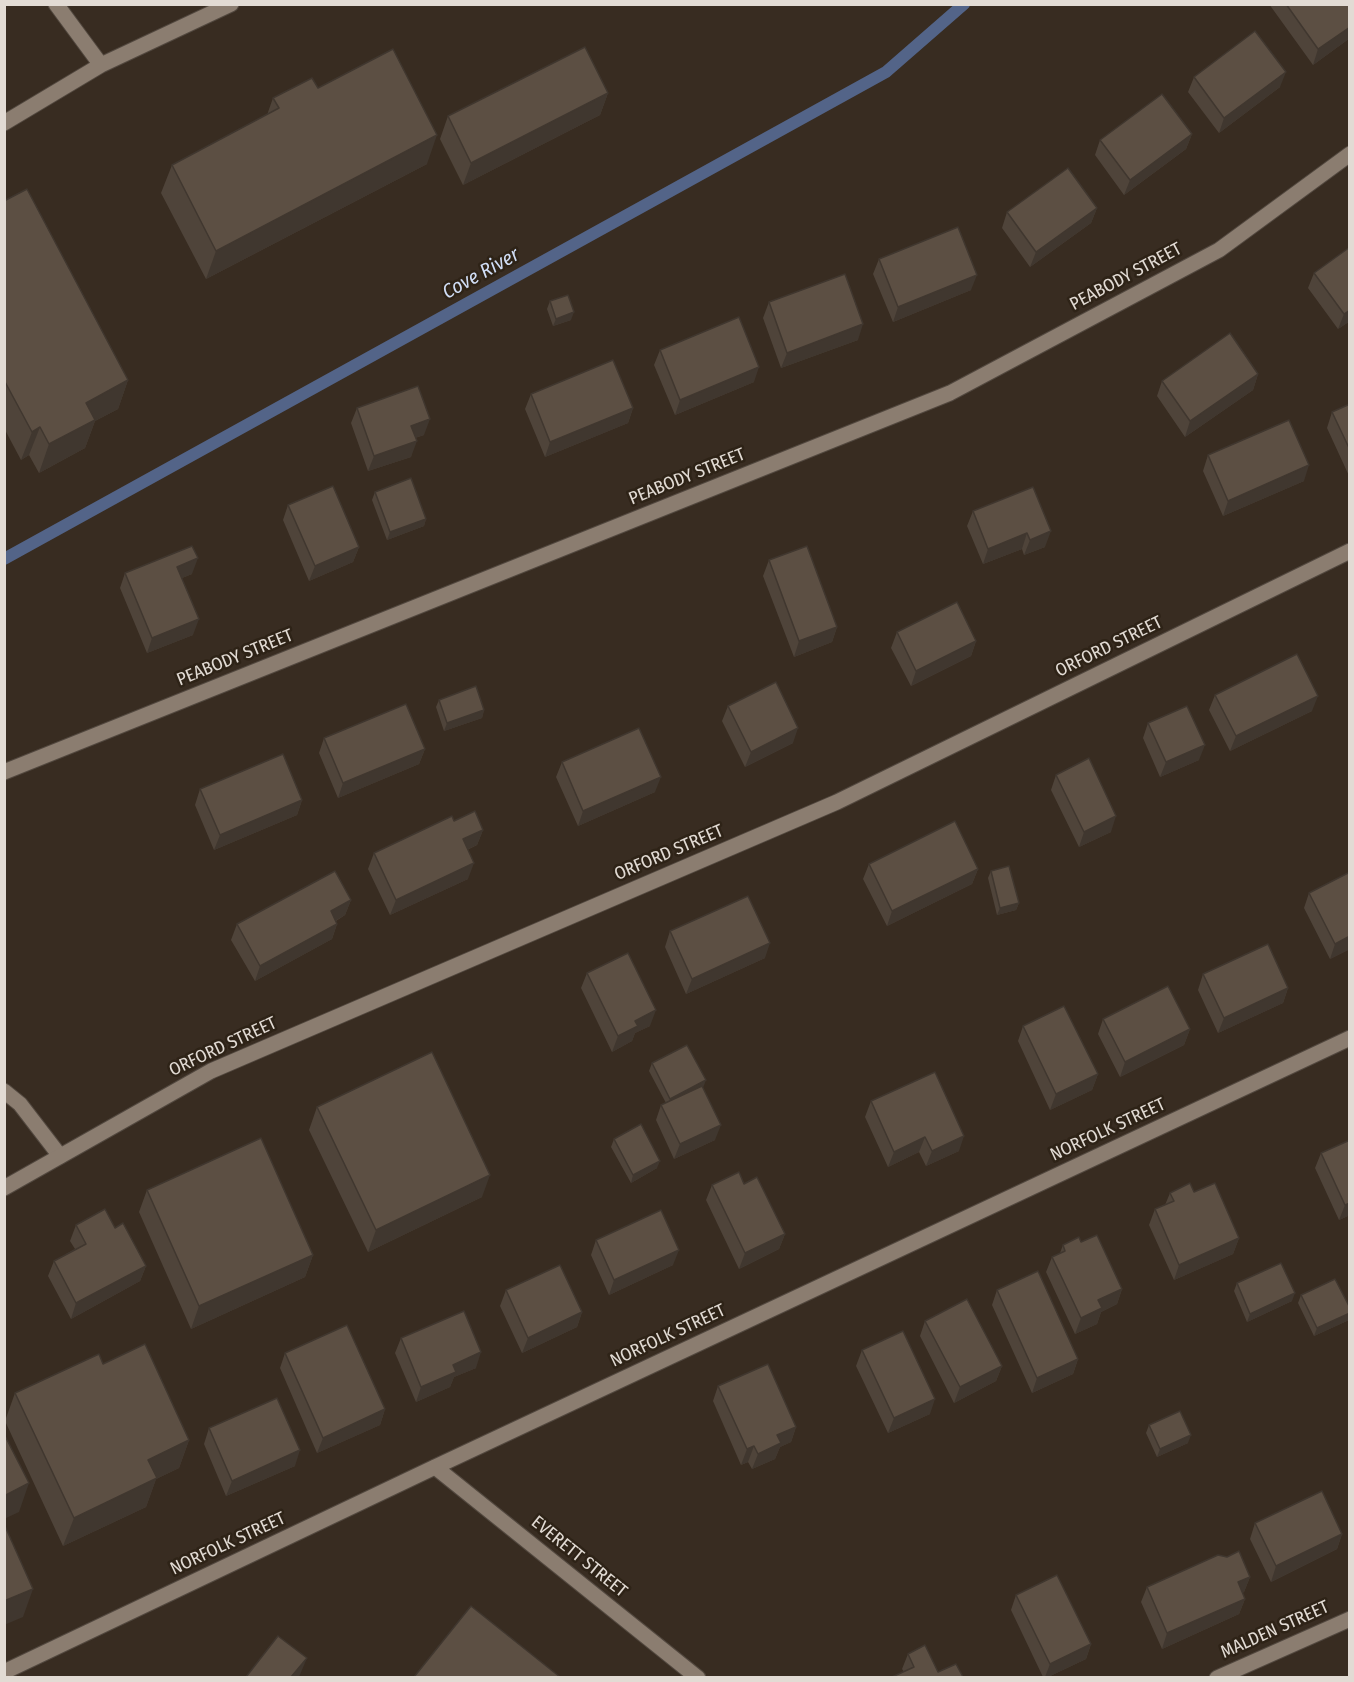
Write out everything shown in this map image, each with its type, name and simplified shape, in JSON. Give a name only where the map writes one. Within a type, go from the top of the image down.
[{"type":"street","points":[[56,4],[101,65]]},
{"type":"street","points":[[4,123],[101,65],[231,4]]},
{"type":"street","name":"PEABODY STREET","points":[[4,772],[950,393],[1219,250],[1350,154]]},
{"type":"street","name":"ORFORD STREET","points":[[4,1188],[211,1071],[837,802],[1350,551]]},
{"type":"street","name":"NORFOLK STREET","points":[[4,1672],[1350,1038]]},
{"type":"street","points":[[4,1091],[20,1104],[60,1156]]},
{"type":"street","name":"EVERETT STREET","points":[[435,1467],[698,1677]]},
{"type":"street","name":"MALDEN STREET","points":[[1217,1677],[1350,1619]]},
{"type":"building","points":[[1286,4],[1350,4],[1350,27],[1318,49]]},
{"type":"building","points":[[1255,31],[1286,72],[1224,118],[1194,77]]},
{"type":"building","points":[[585,47],[608,93],[471,163],[448,116]]},
{"type":"building","points":[[393,49],[437,135],[216,251],[172,165],[279,108],[273,98],[312,78],[318,88]]},
{"type":"building","points":[[1162,94],[1192,134],[1130,180],[1100,140]]},
{"type":"building","points":[[1068,168],[1097,208],[1036,252],[1007,212]]},
{"type":"building","points":[[27,189],[128,380],[86,403],[95,420],[49,444],[40,427],[32,432],[4,380],[4,201]]},
{"type":"building","points":[[958,227],[977,275],[898,307],[879,259]]},
{"type":"building","points":[[1350,247],[1350,310],[1344,314],[1314,273]]},
{"type":"building","points":[[845,274],[863,324],[787,353],[769,302]]},
{"type":"building","points":[[568,295],[574,312],[556,319],[550,301]]},
{"type":"building","points":[[739,317],[759,367],[680,400],[660,350]]},
{"type":"building","points":[[1230,333],[1258,374],[1190,421],[1162,381]]},
{"type":"building","points":[[613,360],[633,408],[550,442],[531,394]]},
{"type":"building","points":[[418,386],[430,419],[411,426],[417,441],[374,456],[357,408]]},
{"type":"building","points":[[1350,404],[1350,450],[1332,412]]},
{"type":"building","points":[[1289,420],[1309,465],[1228,501],[1208,455]]},
{"type":"building","points":[[411,478],[426,519],[390,532],[375,492]]},
{"type":"building","points":[[333,486],[359,547],[315,566],[288,505]]},
{"type":"building","points":[[1033,487],[1051,531],[1030,540],[1027,533],[988,549],[973,511]]},
{"type":"building","points":[[192,546],[198,558],[177,567],[199,619],[152,638],[125,573]]},
{"type":"building","points":[[807,546],[837,627],[799,641],[769,560]]},
{"type":"building","points":[[957,602],[976,641],[916,671],[897,632]]},
{"type":"building","points":[[1297,654],[1318,696],[1236,736],[1215,695]]},
{"type":"building","points":[[776,682],[798,728],[751,752],[728,706]]},
{"type":"building","points":[[476,686],[484,710],[447,723],[439,700]]},
{"type":"building","points":[[406,704],[425,749],[343,783],[324,738]]},
{"type":"building","points":[[1187,706],[1205,745],[1166,762],[1148,723]]},
{"type":"building","points":[[639,728],[661,777],[583,811],[562,762]]},
{"type":"building","points":[[283,754],[302,800],[220,835],[200,789]]},
{"type":"building","points":[[1089,758],[1116,816],[1084,832],[1056,775]]},
{"type":"building","points":[[475,811],[483,830],[463,839],[474,863],[396,900],[374,853],[452,816],[454,821]]},
{"type":"building","points":[[955,821],[978,869],[892,911],[869,864]]},
{"type":"building","points":[[1009,866],[1019,903],[1000,908],[991,871]]},
{"type":"building","points":[[335,871],[351,900],[331,911],[337,924],[260,966],[237,924]]},
{"type":"building","points":[[1350,872],[1350,936],[1335,944],[1309,893]]},
{"type":"building","points":[[748,896],[770,943],[692,979],[670,931]]},
{"type":"building","points":[[1268,944],[1288,988],[1224,1018],[1203,974]]},
{"type":"building","points":[[628,953],[656,1010],[635,1021],[638,1026],[618,1036],[587,973]]},
{"type":"building","points":[[1168,986],[1190,1029],[1125,1062],[1103,1019]]},
{"type":"building","points":[[1064,1006],[1098,1074],[1056,1094],[1023,1026]]},
{"type":"building","points":[[687,1045],[706,1080],[670,1099],[652,1063]]},
{"type":"building","points":[[432,1052],[490,1175],[376,1230],[317,1107]]},
{"type":"building","points":[[935,1072],[964,1136],[932,1151],[925,1137],[894,1152],[871,1101]]},
{"type":"building","points":[[702,1086],[721,1125],[680,1144],[661,1105]]},
{"type":"building","points":[[641,1124],[660,1161],[633,1175],[614,1139]]},
{"type":"building","points":[[261,1138],[313,1255],[199,1306],[147,1190]]},
{"type":"building","points":[[1350,1140],[1350,1203],[1345,1205],[1321,1153]]},
{"type":"building","points":[[739,1172],[744,1184],[757,1177],[785,1234],[745,1253],[712,1185]]},
{"type":"building","points":[[1190,1183],[1194,1192],[1215,1183],[1239,1238],[1179,1265],[1155,1209],[1174,1201],[1170,1193]]},
{"type":"building","points":[[105,1209],[115,1228],[123,1223],[146,1266],[76,1303],[54,1261],[86,1244],[76,1225]]},
{"type":"building","points":[[661,1210],[679,1250],[614,1280],[596,1240]]},
{"type":"building","points":[[1097,1235],[1122,1289],[1098,1300],[1102,1308],[1081,1318],[1052,1257],[1065,1251],[1063,1245],[1079,1237],[1081,1242]]},
{"type":"building","points":[[1281,1263],[1295,1293],[1250,1314],[1237,1283]]},
{"type":"building","points":[[560,1265],[582,1312],[528,1338],[506,1290]]},
{"type":"building","points":[[1038,1271],[1078,1359],[1037,1378],[997,1290]]},
{"type":"building","points":[[1335,1279],[1350,1308],[1350,1313],[1317,1328],[1301,1295]]},
{"type":"building","points":[[967,1299],[1002,1366],[960,1387],[925,1321]]},
{"type":"building","points":[[464,1311],[481,1352],[453,1365],[456,1372],[421,1387],[401,1338]]},
{"type":"building","points":[[347,1325],[385,1409],[323,1438],[285,1353]]},
{"type":"building","points":[[903,1331],[935,1399],[894,1418],[862,1350]]},
{"type":"building","points":[[145,1344],[189,1440],[148,1460],[157,1478],[74,1518],[15,1393],[99,1354],[103,1364]]},
{"type":"building","points":[[768,1364],[796,1427],[777,1435],[781,1443],[758,1454],[754,1446],[747,1449],[718,1386]]},
{"type":"building","points":[[277,1398],[300,1450],[232,1481],[209,1428]]},
{"type":"building","points":[[1180,1411],[1191,1435],[1160,1449],[1149,1425]]},
{"type":"building","points":[[4,1434],[29,1483],[4,1496]]},
{"type":"building","points":[[1322,1491],[1342,1534],[1276,1566],[1255,1523]]},
{"type":"building","points":[[4,1524],[33,1589],[4,1601]]},
{"type":"building","points":[[1239,1551],[1250,1577],[1238,1582],[1245,1599],[1167,1633],[1147,1587],[1218,1555],[1227,1557]]},
{"type":"building","points":[[1057,1575],[1091,1644],[1050,1664],[1016,1595]]},
{"type":"building","points":[[471,1606],[560,1677],[414,1677]]},
{"type":"building","points":[[278,1636],[307,1658],[291,1677],[246,1677]]},
{"type":"building","points":[[925,1645],[938,1672],[956,1664],[963,1677],[892,1677],[914,1667],[908,1654]]},
{"type":"waterway","name":"Cove River","points":[[4,559],[886,72],[964,4]]}]
